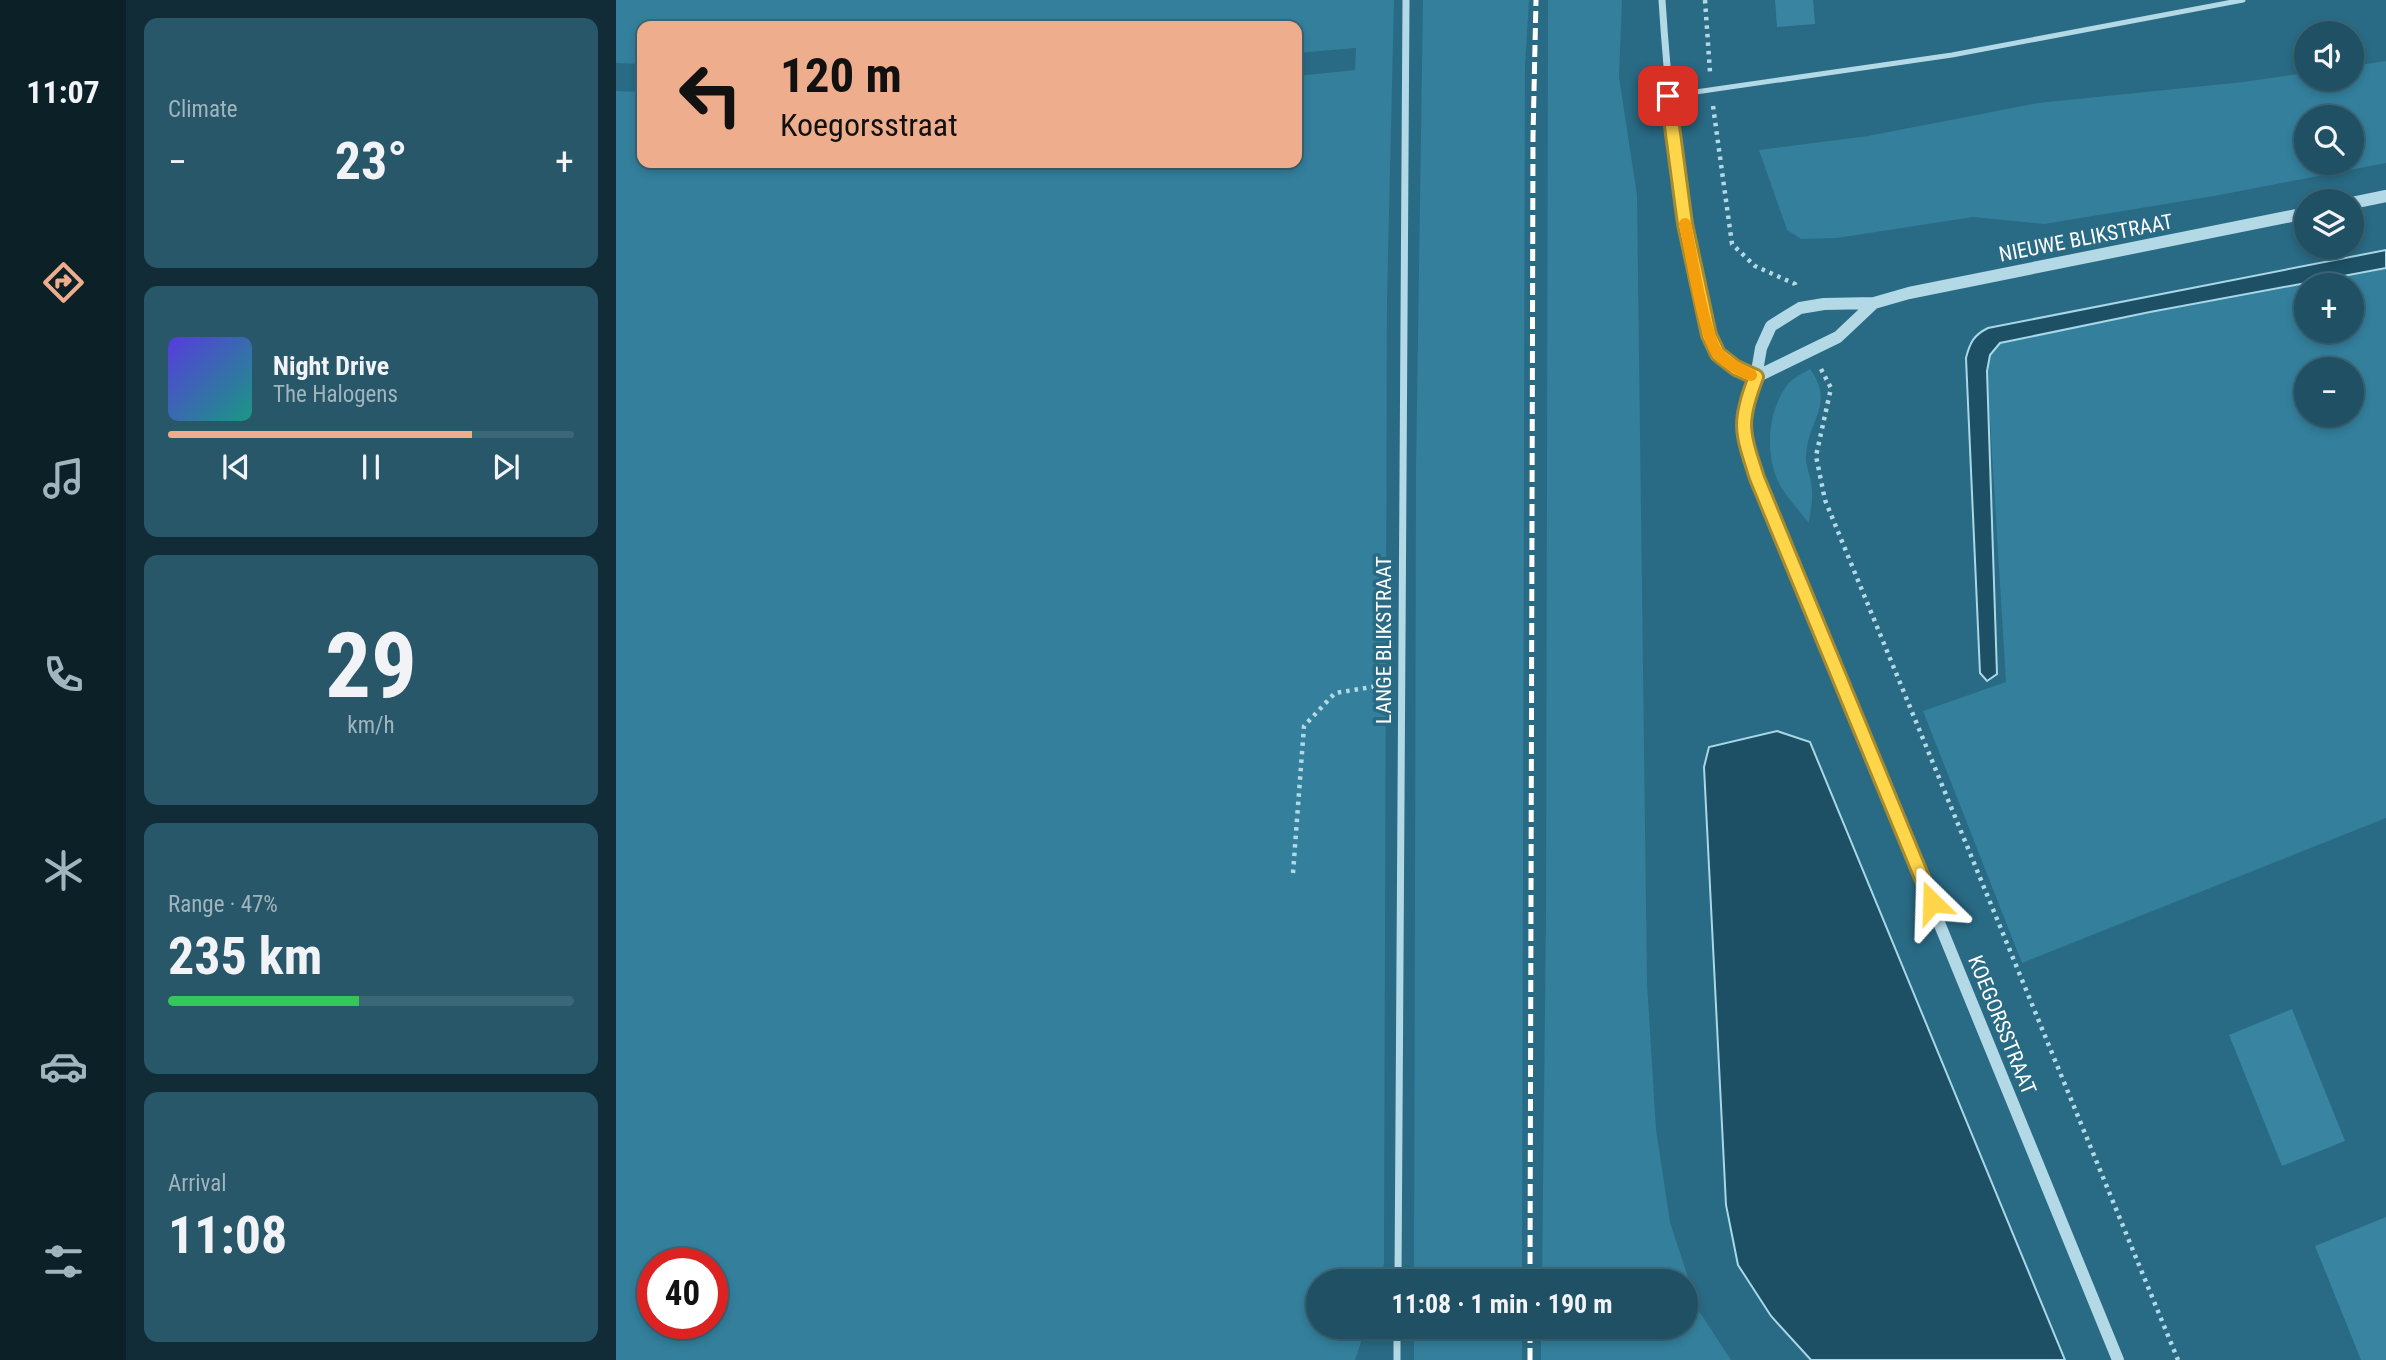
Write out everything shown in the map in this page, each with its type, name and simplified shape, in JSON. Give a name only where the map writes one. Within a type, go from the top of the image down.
[{"type":"street","name":"LANGE BLIKSTRAAT","points":[[1398,1269],[1406,0]]},
{"type":"street","points":[[1662,0],[1668,96],[1685,224],[1709,335],[1718,354],[1736,368],[1756,377]]},
{"type":"street","points":[[2364,201],[2386,197]]},
{"type":"street","name":"NIEUWE BLIKSTRAAT","points":[[1756,377],[1761,348],[1770,326],[1800,308],[1824,304],[1874,303],[1909,293],[2294,215]]},
{"type":"street","name":"NIEUWE BLIKSTRAAT","points":[[1756,377],[1838,337],[1874,303]]},
{"type":"street","name":"KOEGORSSTRAAT","points":[[1756,377],[1744,407],[1744,438],[1757,478],[2118,1360]]},
{"type":"street","points":[[1397,1339],[1397,1360]]},
{"type":"lane","points":[[1668,96],[1952,55],[2244,0]]},
{"type":"path","points":[[1705,0],[1711,91],[1732,244],[1755,266],[1795,284],[1800,308]]},
{"type":"path","points":[[1813,349],[1831,388],[1816,456],[1825,500],[2178,1360]]},
{"type":"path","points":[[1293,873],[1304,726],[1335,692],[1402,682]]},
{"type":"shaded area","points":[[616,0],[1394,0],[1387,301],[1384,1264],[1383,1269],[1306,1269],[1306,1339],[1362,1339],[1355,1360],[616,1360],[616,91],[637,92],[637,168],[1302,168],[1302,75],[1355,70],[1356,48],[1302,53],[1302,21],[637,21],[637,64],[616,63]]},
{"type":"shaded area","points":[[1423,0],[1529,0],[1525,66],[1522,1269],[1414,1269],[1416,468]]},
{"type":"shaded area","points":[[1548,0],[1622,0],[1619,77],[1637,195],[1647,982],[1656,1129],[1670,1222],[1685,1269],[1542,1269],[1546,914]]},
{"type":"shaded area","points":[[2386,61],[2386,163],[2364,167],[2364,105],[2294,105],[2294,175],[2323,175],[2044,224],[1973,217],[1837,238],[1801,239],[1787,230],[1759,150],[1868,136],[2038,103],[2294,75],[2294,91],[2364,91],[2364,64]]},
{"type":"shaded area","points":[[2386,250],[2386,268],[2359,273],[2294,273],[2294,285],[2000,343],[1990,355],[1987,371],[1997,674],[1987,681],[1980,673],[1966,358],[1976,336],[1988,328],[2340,259],[2364,259],[2364,254]]},
{"type":"shaded area","points":[[2386,268],[2386,818],[2022,963],[1923,711],[2006,682],[1987,371],[1990,355],[2000,343],[2294,285],[2294,343],[2364,343],[2364,273],[2359,273]]},
{"type":"shaded area","points":[[1810,369],[1817,381],[1820,403],[1806,457],[1812,494],[1809,523],[1777,479],[1771,455],[1770,430],[1781,394],[1790,382]]},
{"type":"shaded area","points":[[1777,731],[1810,742],[2065,1360],[1811,1360],[1771,1316],[1738,1265],[1726,1205],[1704,767],[1709,747]]},
{"type":"shaded area","points":[[1698,1308],[1731,1360],[1541,1360],[1541,1339],[1698,1339]]},
{"type":"shaded area","points":[[1414,1339],[1522,1339],[1522,1360],[1414,1360]]},
{"type":"building","points":[[1775,0],[1813,0],[1815,24],[1777,27]]},
{"type":"building","points":[[2292,1009],[2345,1141],[2282,1166],[2229,1035]]},
{"type":"building","points":[[2386,1217],[2386,1360],[2361,1360],[2315,1246]]},
{"type":"railway","points":[[1530,1269],[1533,137],[1536,0]]},
{"type":"railway","points":[[1530,1339],[1530,1360]]},
{"type":"slow traffic","points":[[1685,224],[1709,335],[1718,354],[1736,368],[1751,375]]},
{"type":"route","points":[[1668,96],[1685,224],[1709,335],[1718,354],[1736,368],[1756,377],[1744,407],[1744,438],[1757,478],[1932,902]]}]
